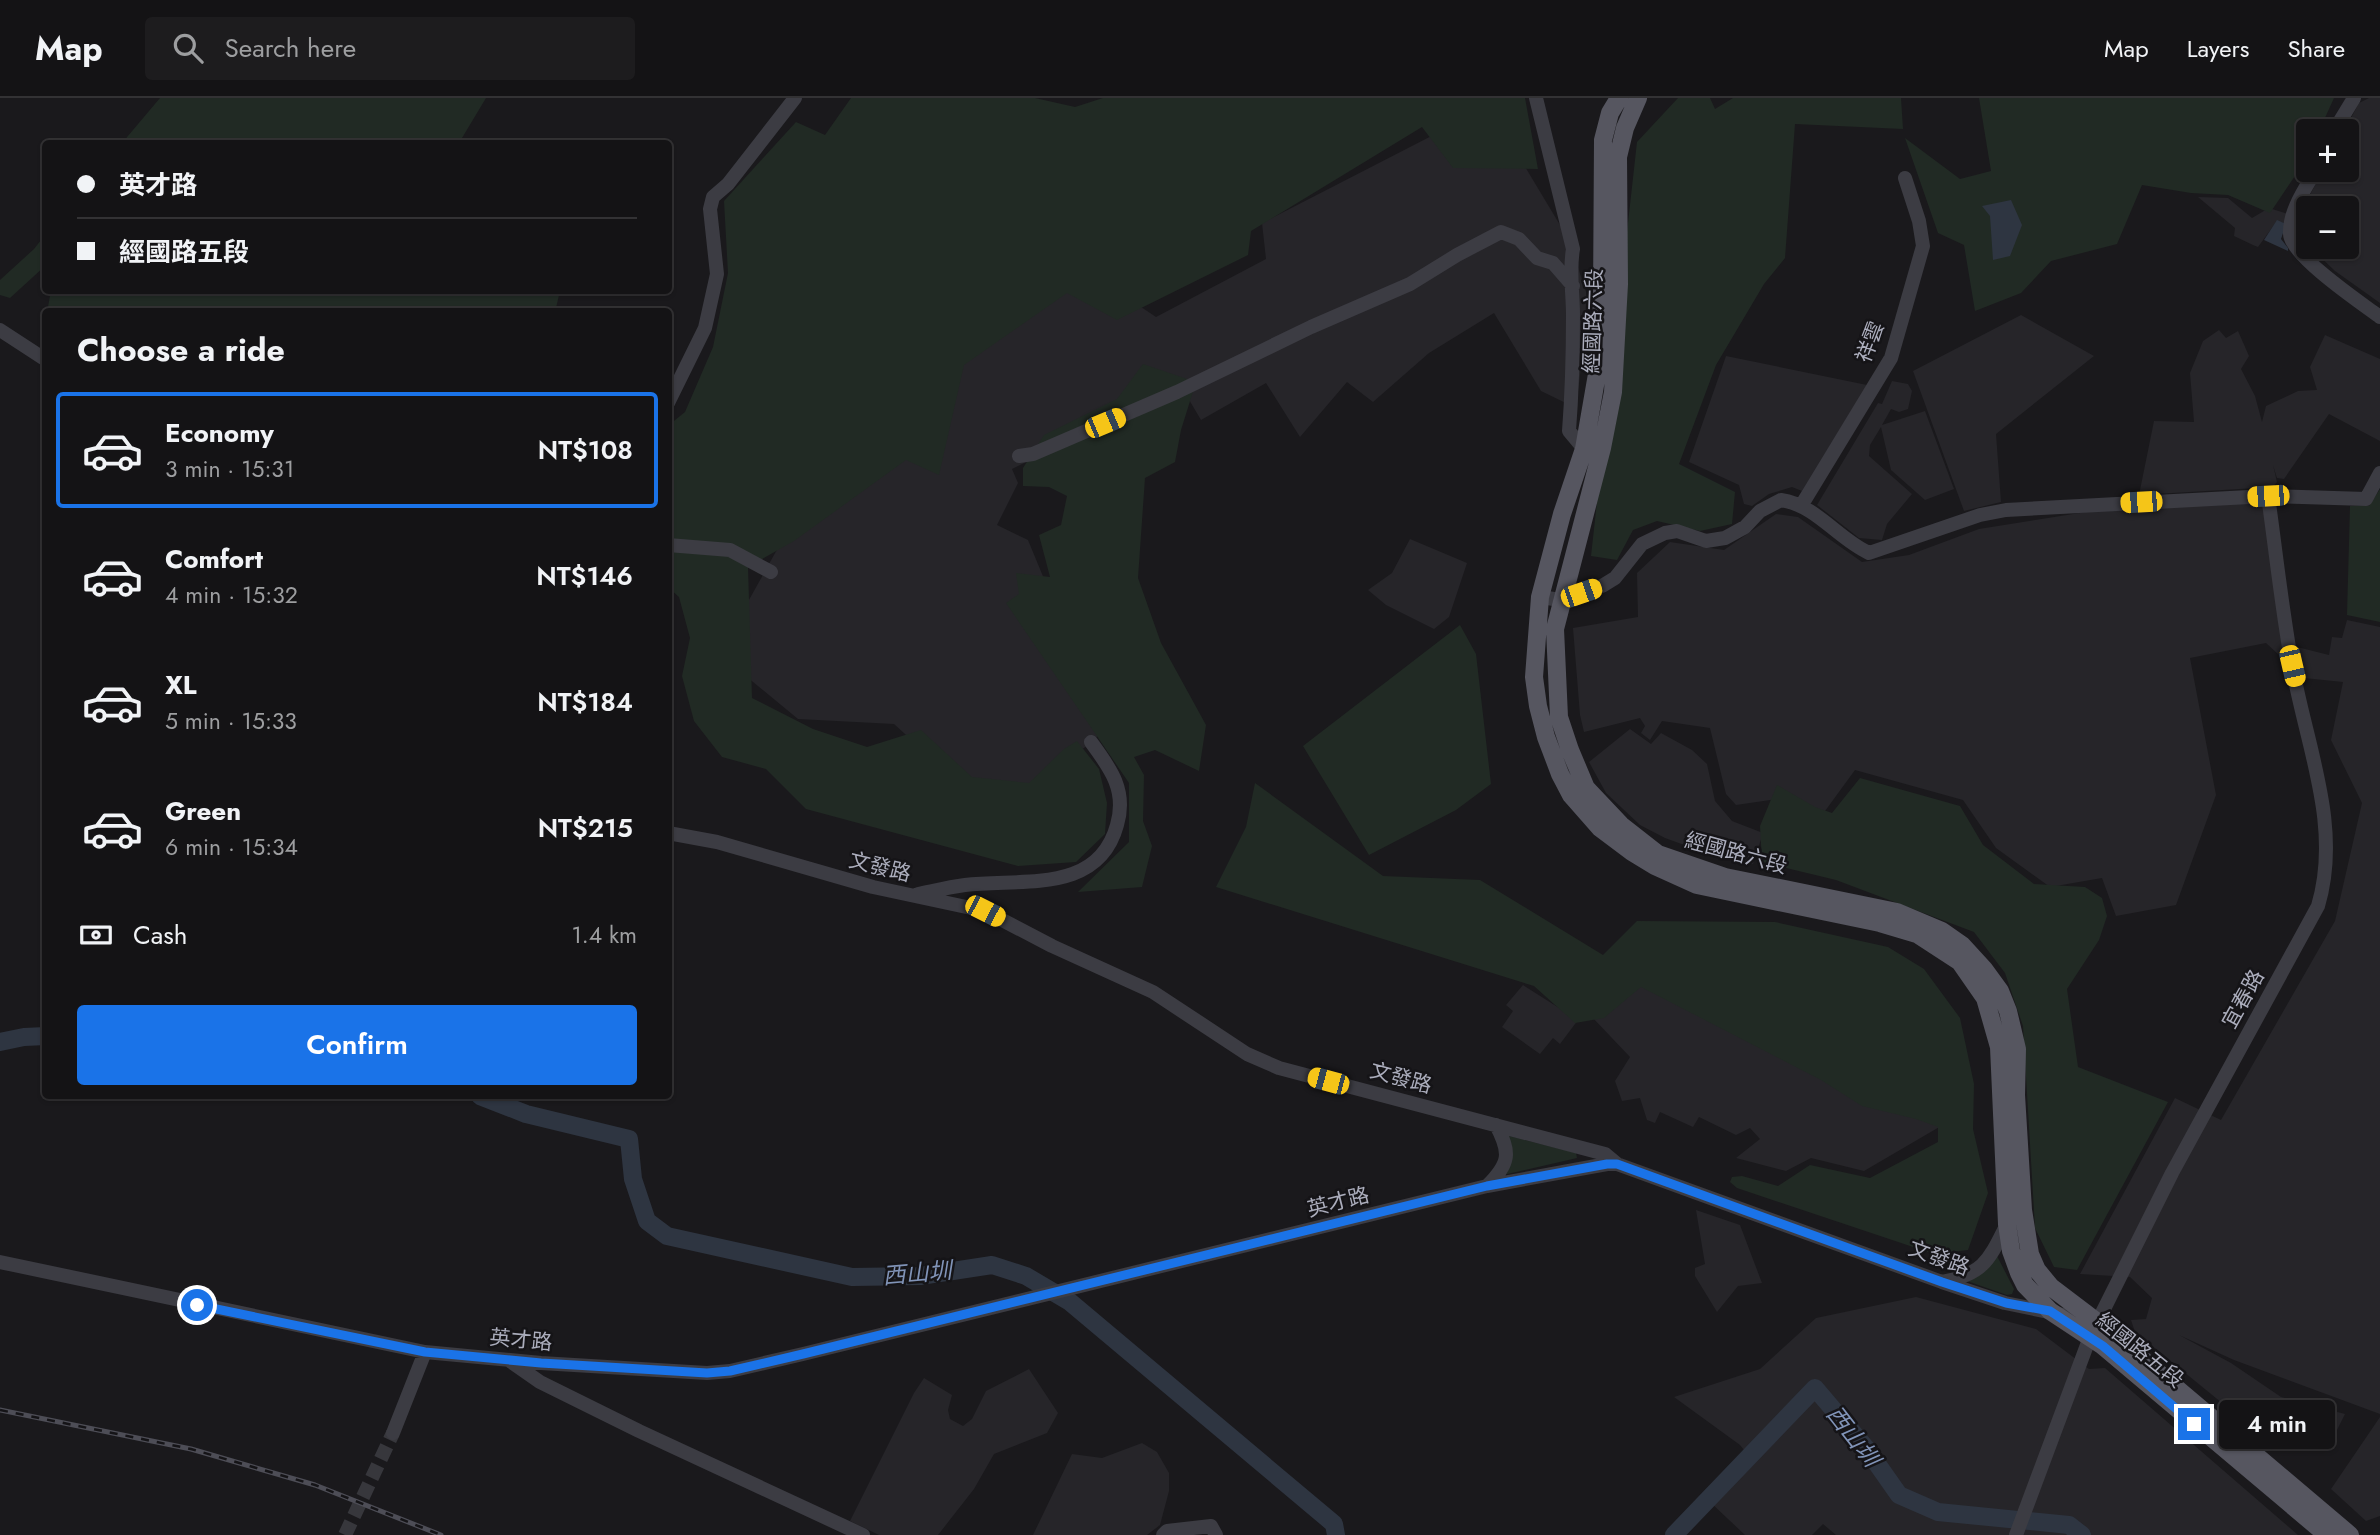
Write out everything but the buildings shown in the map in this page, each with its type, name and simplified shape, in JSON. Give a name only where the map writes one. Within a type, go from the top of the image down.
[{"type":"main road","name":"經國路六段","points":[[1619,98],[1610,113],[1604,140],[1602,299],[1592,452],[1555,629],[1559,718],[1570,750],[1586,788],[1621,825],[1658,854],[1725,877],[1898,912],[1942,931],[1962,945],[1984,969],[2000,991],[2008,1011],[2007,1224],[2011,1251],[2025,1285],[2050,1311]]},
{"type":"main road","name":"經國路六段","points":[[1638,98],[1625,128],[1618,157],[1619,284],[1614,392],[1592,452],[1562,514],[1540,597],[1534,677],[1538,706],[1560,774],[1571,794],[1600,828],[1645,861],[1698,885],[1880,923],[1917,934],[1960,962],[1984,998],[2007,1044],[2030,1255],[2037,1270],[2051,1287],[2094,1329]]},
{"type":"main road","name":"經國路五段","points":[[2050,1311],[2094,1329],[2350,1535]]},
{"type":"main road","name":"經國路五段","points":[[2094,1329],[2328,1535]]},
{"type":"street","points":[[672,395],[705,328],[717,274],[710,209],[713,197],[728,184],[794,98]]},
{"type":"street","points":[[1535,98],[1573,249],[1570,268],[1573,286],[1573,377],[1569,431],[1592,452]]},
{"type":"street","points":[[2341,119],[2354,98]]},
{"type":"street","name":"祥雲","points":[[1801,506],[1891,358],[1923,246],[1919,221],[1905,178]]},
{"type":"street","points":[[2309,182],[2295,206],[2289,236],[2297,252],[2380,317]]},
{"type":"street","points":[[1019,456],[1032,454],[1177,392],[1311,327],[1410,284],[1457,255],[1502,232],[1519,239],[1537,258],[1553,263],[1573,286]]},
{"type":"street","points":[[0,330],[42,357]]},
{"type":"street","points":[[1540,597],[1560,600],[1602,586],[1615,578],[1642,544],[1653,537],[1677,531],[1706,541],[1725,538],[1745,527],[1760,511],[1782,500],[1801,506],[1857,548],[1869,553],[1980,515],[2006,510],[2268,496],[2366,499],[2380,473]]},
{"type":"street","name":"宜春路","points":[[2019,1529],[2094,1329],[2172,1173],[2318,906],[2324,886],[2324,807],[2292,666],[2268,496]]},
{"type":"street","points":[[672,545],[730,550],[771,572]]},
{"type":"street","points":[[909,896],[965,885],[1069,877],[1094,865],[1112,843],[1121,812],[1120,790],[1113,771],[1091,742]]},
{"type":"street","name":"文發路","points":[[672,834],[717,842],[796,867],[909,896],[985,911],[1052,946],[1153,992],[1247,1054],[1279,1068],[1605,1154],[1617,1164],[1942,1282],[2006,1303],[2050,1311]]},
{"type":"street","points":[[1487,1186],[1506,1162],[1507,1151],[1496,1125]]},
{"type":"street","name":"英才路","points":[[0,1262],[425,1352],[541,1363],[707,1373],[753,1366],[1487,1186],[1617,1164]]},
{"type":"street","points":[[1942,1282],[1961,1278],[1978,1270],[1993,1253],[2007,1224]]},
{"type":"street","points":[[393,1433],[425,1352]]},
{"type":"street","points":[[508,1359],[540,1382],[863,1535]]},
{"type":"street","points":[[1163,1535],[1167,1531],[1211,1526],[1216,1535]]},
{"type":"shaded area","points":[[160,98],[486,98],[461,140],[125,140]]},
{"type":"shaded area","points":[[851,98],[1035,98],[1075,107],[1103,98],[1525,98],[1538,169],[1453,168],[1422,127],[1251,231],[1248,255],[1117,320],[1067,293],[964,365],[939,475],[906,460],[794,541],[748,567],[752,698],[813,729],[867,747],[921,730],[972,777],[1029,783],[1064,749],[1077,741],[1099,769],[1107,803],[1105,834],[1076,862],[1018,866],[806,809],[766,769],[722,757],[694,721],[682,676],[690,638],[679,597],[672,591],[672,423],[685,412],[713,347],[728,273],[724,201],[796,122],[825,135]]},
{"type":"shaded area","points":[[1678,98],[1710,98],[1715,109],[1733,98],[1901,98],[1903,129],[1795,124],[1785,258],[1764,284],[1716,365],[1679,464],[1735,492],[1732,524],[1700,531],[1657,521],[1633,530],[1617,560],[1591,556],[1637,142]]},
{"type":"shaded area","points":[[1979,98],[2334,98],[2324,119],[2296,119],[2296,174],[2270,213],[2228,195],[2191,193],[2142,185],[2117,244],[2051,261],[2021,293],[1975,311],[1964,245],[1938,233],[1905,138],[1960,179],[1991,171]]},
{"type":"shaded area","points":[[2369,98],[2380,98],[2380,303],[2322,259],[2359,259],[2359,196],[2309,196],[2317,182],[2359,182],[2359,119],[2350,119],[2359,103]]},
{"type":"shaded area","points":[[1447,128],[1521,160],[1569,240],[1589,301],[1576,408],[1541,391],[1494,313],[1429,353],[1373,402],[1347,382],[1300,437],[1266,383],[1201,420],[1175,376],[1099,426],[1012,469],[1018,483],[997,525],[1028,540],[1106,729],[1026,798],[958,782],[894,724],[798,719],[747,677],[740,616],[779,546],[954,352],[1080,266],[1156,317],[1266,259],[1262,223]]},
{"type":"shaded area","points":[[2198,197],[2228,198],[2252,218],[2269,208],[2288,214],[2286,224],[2277,221],[2258,247],[2234,236],[2235,228]]},
{"type":"shaded area","points":[[42,239],[42,269],[10,298],[0,295],[0,280]]},
{"type":"shaded area","points":[[50,294],[559,294],[556,308],[48,307]]},
{"type":"shaded area","points":[[2021,315],[2094,356],[1996,434],[2001,502],[1964,511],[1913,371]]},
{"type":"shaded area","points":[[2219,330],[2226,338],[2238,331],[2249,356],[2241,369],[2255,396],[2262,422],[2266,406],[2298,391],[2317,390],[2310,367],[2325,335],[2380,359],[2380,441],[2329,414],[2284,479],[2277,478],[2273,465],[2277,482],[2273,487],[2139,495],[2154,421],[2194,422],[2190,373],[2203,341]]},
{"type":"shaded area","points":[[1726,356],[1867,385],[1802,491],[1792,487],[1769,494],[1752,506],[1744,504],[1739,485],[1689,462]]},
{"type":"shaded area","points":[[1143,364],[1196,382],[1181,430],[1175,462],[1145,478],[1138,578],[1161,643],[1206,725],[1199,771],[1155,750],[1134,757],[1144,775],[1143,821],[1152,846],[1142,887],[1078,892],[1129,842],[1129,783],[1006,603],[1019,594],[1016,573],[1050,577],[1039,535],[1061,525],[1067,496],[1049,487],[1023,486],[1023,468],[1044,435],[1117,399]]},
{"type":"shaded area","points":[[1892,381],[1908,384],[1912,391],[1908,409],[1899,412],[1891,409],[1882,425],[1925,411],[1954,489],[1925,500],[1891,470],[1881,427],[1870,445],[1869,456],[1912,494],[1887,524],[1882,540],[1859,538],[1817,505],[1878,403],[1882,404]]},
{"type":"shaded area","points":[[2380,489],[2380,622],[2347,615],[2350,506],[2369,506]]},
{"type":"shaded area","points":[[2264,502],[2285,644],[2329,655],[2332,637],[2342,638],[2347,620],[2380,627],[2380,1414],[2234,1360],[2179,1335],[2231,1363],[2281,1397],[2345,1414],[2334,1436],[2275,1425],[2260,1434],[2135,1332],[2131,1320],[2146,1319],[2152,1298],[2130,1277],[2080,1274],[2175,1098],[2221,1120],[2335,921],[2362,803],[2331,740],[2343,682],[2304,678],[2266,643],[2190,658],[2216,795],[2176,905],[2116,916],[2102,878],[2050,887],[1996,848],[1963,800],[1855,770],[1817,822],[1777,799],[1736,805],[1726,794],[1710,728],[1662,721],[1650,740],[1641,733],[1645,726],[1640,718],[1584,732],[1580,715],[1573,628],[1638,617],[1637,573],[1670,542],[1724,550],[1776,514],[1798,517],[1862,562],[1909,555],[1979,529],[2124,506]]},
{"type":"shaded area","points":[[1410,539],[1467,563],[1449,617],[1434,629],[1386,605],[1368,590],[1392,573]]},
{"type":"shaded area","points":[[1460,625],[1476,654],[1491,784],[1456,810],[1369,855],[1303,746]]},
{"type":"shaded area","points":[[1630,729],[1651,744],[1661,733],[1692,750],[1707,764],[1715,801],[1732,821],[1763,833],[1753,864],[1712,855],[1665,838],[1640,825],[1606,793],[1589,762]]},
{"type":"shaded area","points":[[1860,778],[1960,806],[1983,845],[2034,884],[2085,887],[2102,898],[2107,916],[2099,940],[2067,989],[2078,1067],[2168,1102],[2077,1270],[2054,1267],[2035,1228],[2023,1026],[2005,973],[1974,932],[1836,880],[1762,862],[1760,826],[1777,785],[1815,807],[1832,813]]},
{"type":"shaded area","points":[[1255,783],[1383,876],[1480,880],[1603,955],[1637,921],[1775,922],[1888,947],[1924,969],[1960,1018],[1974,1084],[1973,1129],[1988,1193],[1968,1250],[1934,1254],[1737,1188],[1730,1182],[1732,1177],[1742,1176],[1778,1186],[1810,1165],[1870,1178],[1938,1142],[1938,1127],[1862,1106],[1821,1080],[1641,987],[1604,1018],[1575,1023],[1534,986],[1216,887],[1246,827]]},
{"type":"shaded area","points":[[1639,982],[1941,1126],[1864,1171],[1811,1158],[1786,1171],[1736,1158],[1760,1139],[1750,1128],[1736,1135],[1699,1117],[1693,1127],[1660,1112],[1655,1123],[1647,1120],[1640,1098],[1622,1101],[1615,1081],[1630,1057],[1592,1017]]},
{"type":"shaded area","points":[[1523,985],[1578,1020],[1560,1044],[1553,1038],[1540,1054],[1502,1027],[1513,1011],[1506,1005]]},
{"type":"shaded area","points":[[1506,1135],[1576,1153],[1577,1158],[1503,1175]]},
{"type":"shaded area","points":[[1696,1210],[1740,1225],[1762,1283],[1738,1286],[1717,1312],[1695,1276],[1695,1268],[1705,1264]]},
{"type":"shaded area","points":[[1997,1256],[2014,1289],[2012,1294],[2007,1295],[1964,1280]]},
{"type":"shaded area","points":[[1916,1297],[2036,1329],[2089,1369],[2105,1368],[2298,1535],[1836,1535],[1823,1524],[1812,1535],[1745,1535],[1710,1502],[1752,1460],[1740,1445],[1674,1397],[1760,1369],[1816,1318]]},
{"type":"shaded area","points":[[1029,1369],[1058,1413],[1047,1433],[994,1454],[974,1489],[938,1535],[879,1535],[850,1521],[924,1378],[952,1395],[948,1410],[950,1419],[963,1426],[972,1419],[986,1391]]},
{"type":"shaded area","points":[[2380,1417],[2380,1516],[2366,1521],[2331,1489]]},
{"type":"shaded area","points":[[1142,1443],[1157,1452],[1169,1473],[1169,1491],[1160,1525],[1147,1535],[1033,1535],[1072,1454],[1102,1458]]},
{"type":"water","points":[[2011,200],[2022,225],[2010,256],[1993,260],[1990,216],[1982,206]]},
{"type":"water","points":[[2277,220],[2286,224],[2281,239],[2288,251],[2264,240]]},
{"type":"waterway","name":"西山圳","points":[[0,1042],[42,1036]]},
{"type":"waterway","name":"西山圳","points":[[488,1099],[526,1114],[629,1139],[633,1179],[647,1221],[667,1236],[852,1277],[920,1276],[992,1265],[1026,1276],[1070,1302],[1334,1524],[1336,1535]]},
{"type":"waterway","name":"西山圳","points":[[1674,1535],[1815,1388],[1866,1448],[1899,1495],[1938,1512],[2069,1525],[2082,1535]]},
{"type":"tunnel","points":[[345,1535],[393,1433]]},
{"type":"railway","points":[[0,1410],[191,1449],[315,1485],[441,1535]]},
{"type":"route","points":[[197,1305],[425,1352],[541,1363],[707,1373],[730,1371],[1487,1186],[1617,1164],[1942,1282],[2006,1303],[2050,1311],[2103,1346],[2194,1424]]}]
